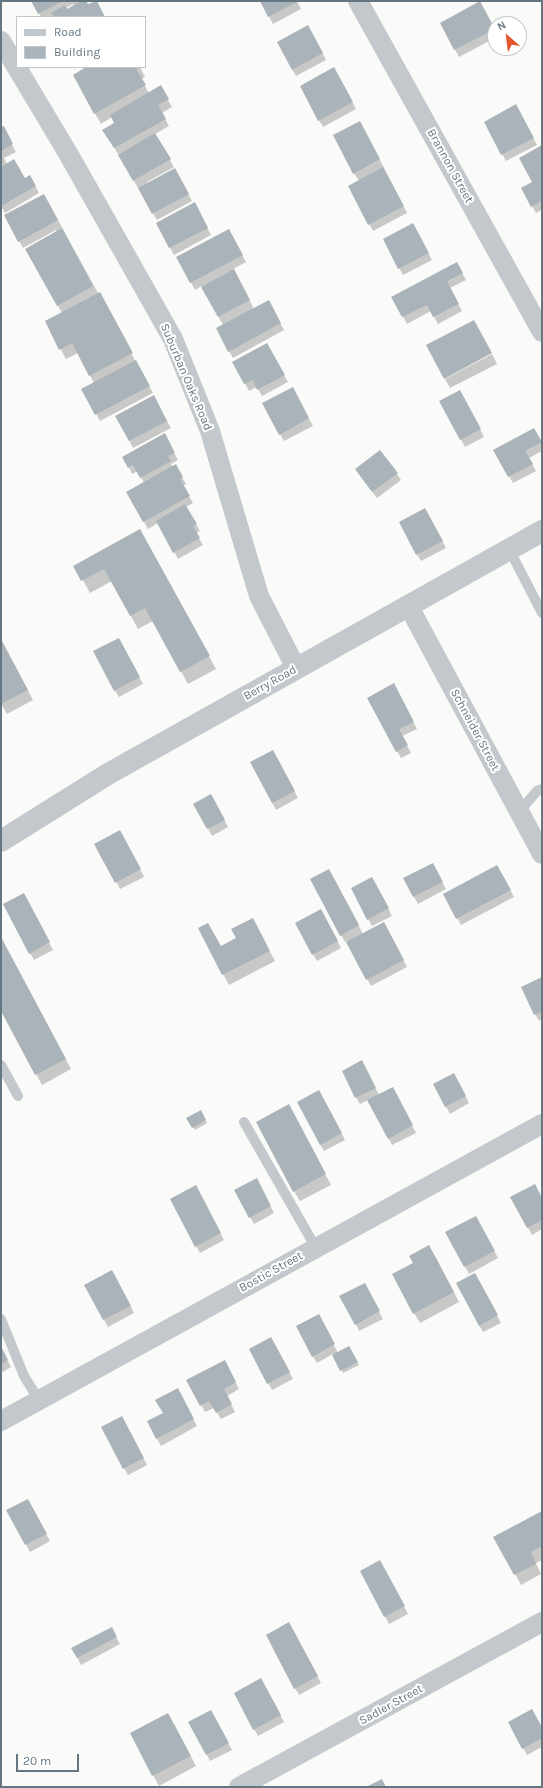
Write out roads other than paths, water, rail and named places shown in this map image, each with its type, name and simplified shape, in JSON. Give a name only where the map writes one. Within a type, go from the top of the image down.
[{"type":"street","name":"Brannon Street","points":[[358,1],[542,332]]},
{"type":"street","name":"Suburban Oaks Road","points":[[1,41],[16,66]]},
{"type":"street","name":"Suburban Oaks Road","points":[[17,68],[69,155],[172,339],[210,431],[259,596],[296,668]]},
{"type":"street","name":"Berry Road","points":[[1,841],[108,774],[542,531]]},
{"type":"street","name":"Schneider Street","points":[[408,605],[542,854]]},
{"type":"street","name":"Bostic Street","points":[[1,1421],[542,1124]]},
{"type":"street","name":"Sadler Street","points":[[239,1787],[542,1622]]},
{"type":"lane","points":[[509,550],[542,612]]},
{"type":"lane","points":[[519,812],[537,792],[542,789]]},
{"type":"lane","points":[[1,1065],[18,1096]]},
{"type":"lane","points":[[244,1122],[316,1248]]},
{"type":"lane","points":[[1,1319],[24,1376],[39,1400]]}]
